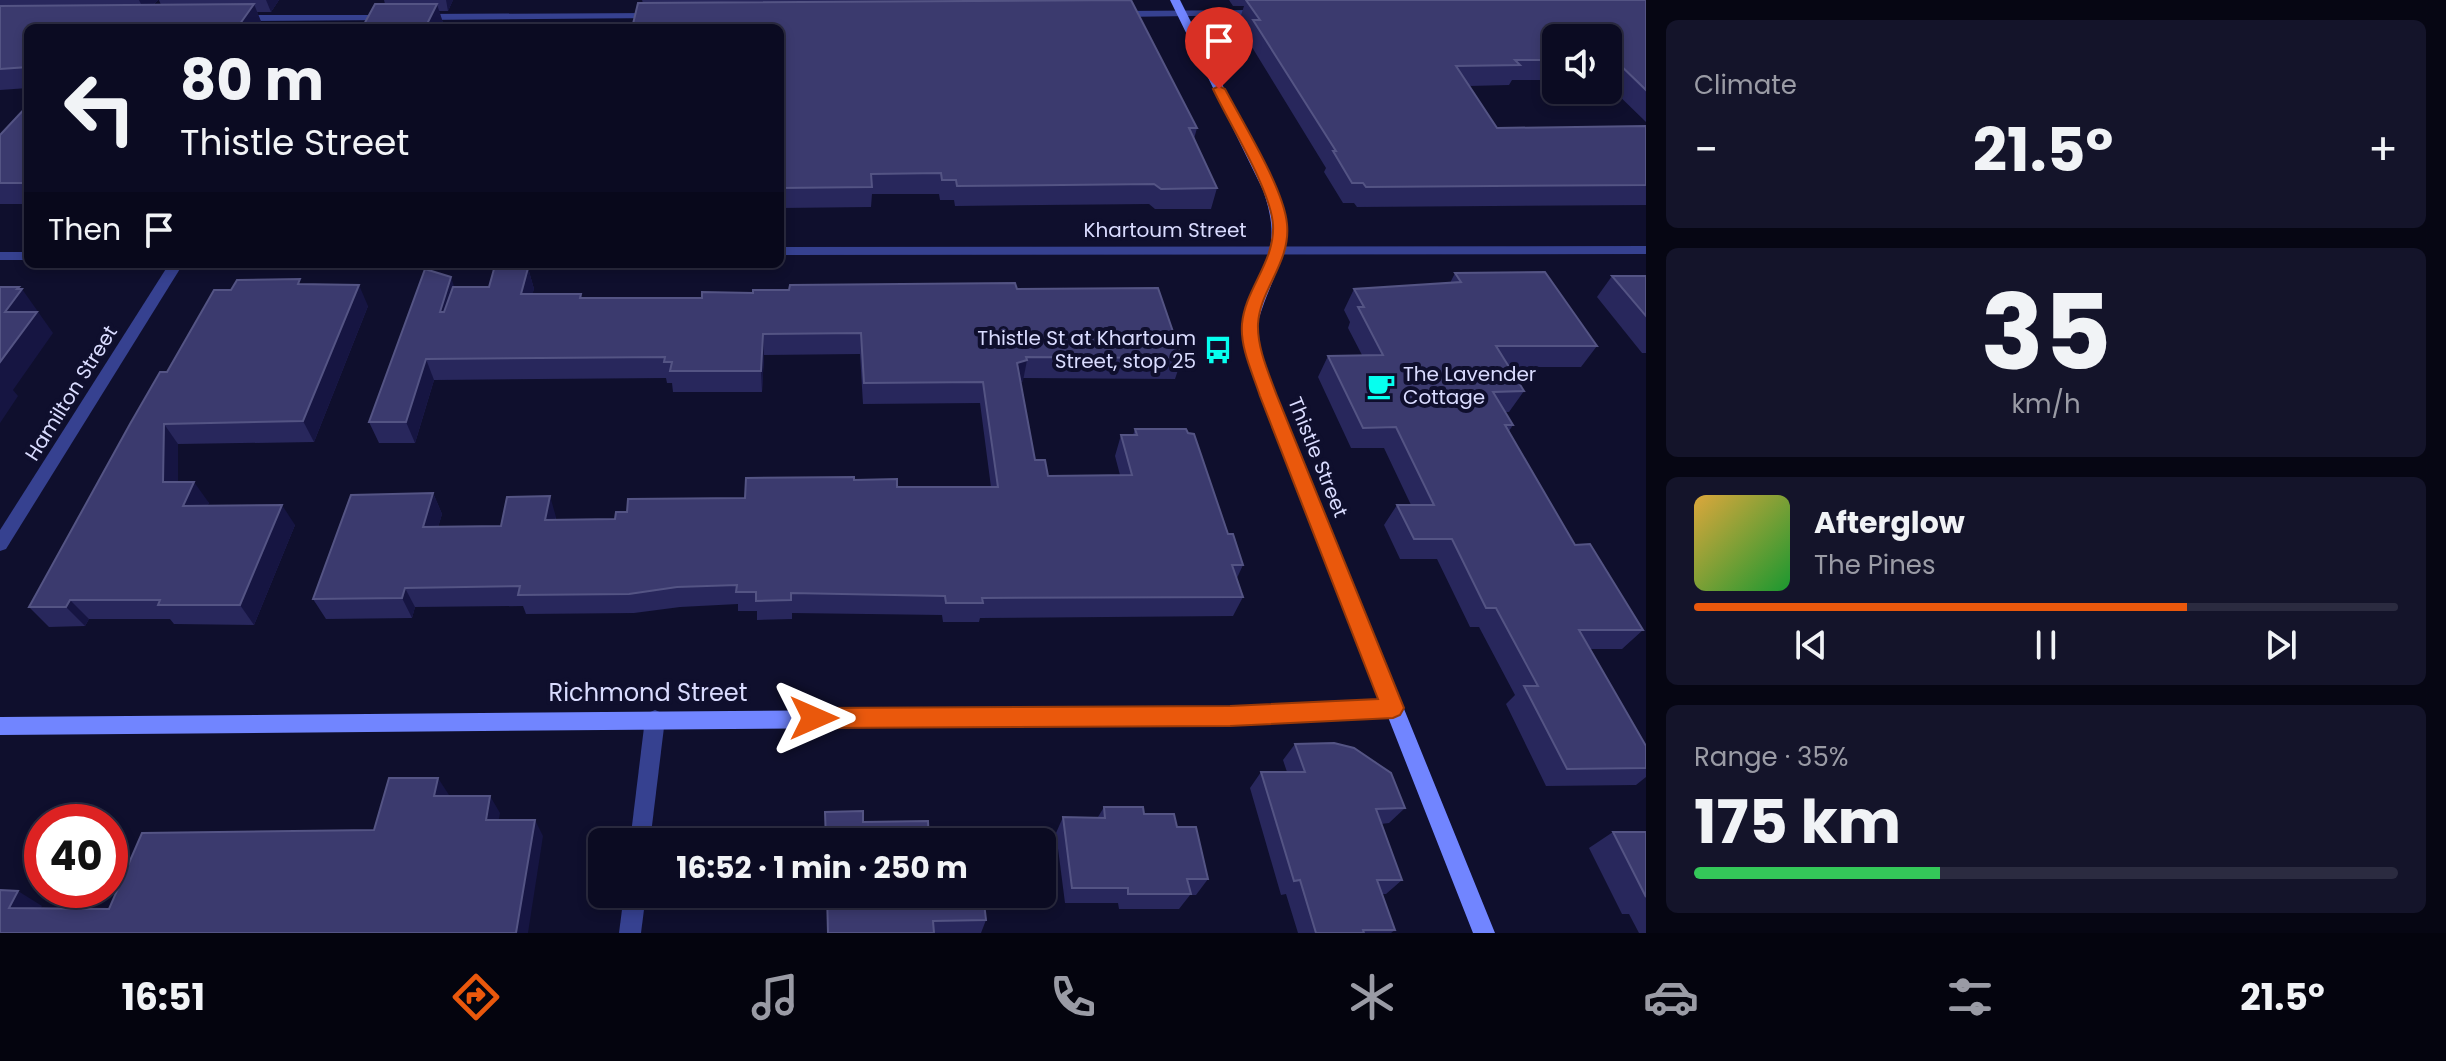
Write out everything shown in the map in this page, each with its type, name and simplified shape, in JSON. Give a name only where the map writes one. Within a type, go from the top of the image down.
[{"type":"street","points":[[1104,14],[1178,7],[1272,13]]},
{"type":"street","name":"Thistle Street","points":[[1178,7],[1276,207],[1282,237],[1279,251],[1253,309],[1250,325],[1253,349],[1268,396],[1484,933]]},
{"type":"street","points":[[224,18],[325,23],[676,16]]},
{"type":"street","name":"Khartoum Street","points":[[784,251],[1646,250]]},
{"type":"street","points":[[0,256],[24,256]]},
{"type":"street","name":"Hamilton Street","points":[[0,544],[173,268]]},
{"type":"street","name":"Richmond Street","points":[[0,726],[1230,716],[1393,708]]},
{"type":"street","points":[[642,828],[655,719]]},
{"type":"street","points":[[630,933],[633,908]]},
{"type":"building","points":[[1131,0],[1197,128],[1189,128],[1217,188],[1161,189],[1154,184],[957,186],[956,180],[942,180],[941,173],[871,174],[872,187],[784,188],[784,24],[633,24],[638,3]]},
{"type":"building","points":[[1246,0],[1646,0],[1646,90],[1622,67],[1622,24],[1542,24],[1542,60],[1515,60],[1520,65],[1456,66],[1497,128],[1646,126],[1646,185],[1366,187],[1363,183],[1352,183],[1333,151],[1336,151],[1253,20],[1260,20]]},
{"type":"building","points":[[254,4],[240,24],[24,24],[24,67],[0,69],[0,6]]},
{"type":"building","points":[[375,4],[437,4],[427,24],[364,24]]},
{"type":"building","points":[[24,109],[24,183],[0,183],[0,135]]},
{"type":"building","points":[[528,268],[521,294],[581,294],[580,298],[702,298],[702,292],[753,293],[753,290],[789,290],[790,285],[1015,283],[1017,289],[1158,288],[1182,358],[1026,357],[1027,360],[1017,363],[1035,460],[1045,460],[1048,476],[1132,475],[1121,435],[1137,435],[1135,429],[1186,429],[1194,434],[1228,534],[1233,534],[1243,565],[1232,565],[1243,597],[982,598],[983,603],[946,603],[945,596],[791,593],[791,600],[756,601],[756,592],[736,592],[737,585],[677,587],[629,594],[518,595],[520,586],[405,588],[402,598],[313,599],[351,495],[433,493],[423,527],[501,526],[507,497],[550,496],[545,520],[615,519],[616,512],[627,512],[628,499],[745,498],[746,478],[854,477],[854,480],[897,479],[897,487],[998,487],[983,382],[864,383],[861,333],[763,334],[761,371],[670,371],[672,362],[664,362],[665,357],[426,359],[406,422],[369,422],[425,269],[451,277],[440,312],[444,312],[453,287],[489,287],[494,269]]},
{"type":"building","points":[[1545,272],[1597,346],[1496,346],[1524,391],[1493,392],[1513,425],[1505,425],[1575,545],[1590,544],[1643,630],[1579,630],[1646,746],[1646,768],[1567,769],[1524,686],[1538,686],[1496,608],[1486,608],[1452,539],[1414,539],[1397,505],[1434,505],[1396,427],[1363,428],[1328,356],[1383,355],[1358,307],[1364,307],[1354,289],[1461,282],[1455,273]]},
{"type":"building","points":[[1612,276],[1646,276],[1646,316]]},
{"type":"building","points":[[300,279],[298,284],[359,285],[303,421],[164,424],[163,482],[194,482],[183,506],[282,505],[240,605],[158,605],[160,600],[70,600],[66,607],[29,607],[160,372],[167,372],[214,290],[231,290],[237,280]]},
{"type":"building","points":[[0,287],[22,289],[5,312],[37,312],[0,362]]},
{"type":"building","points":[[1334,743],[1354,748],[1391,773],[1405,808],[1376,809],[1402,880],[1377,880],[1395,930],[1316,933],[1300,880],[1294,881],[1261,772],[1305,772],[1295,744]]},
{"type":"building","points":[[389,778],[438,778],[434,796],[490,796],[486,820],[535,820],[516,933],[0,933],[0,890],[18,891],[9,908],[128,908],[128,865],[142,833],[374,830]]},
{"type":"building","points":[[1104,807],[1143,807],[1144,814],[1174,814],[1177,827],[1196,827],[1208,879],[1187,879],[1191,894],[1128,894],[1128,888],[1072,888],[1063,817],[1105,818]]},
{"type":"building","points":[[863,811],[863,822],[928,821],[928,828],[826,828],[825,812]]},
{"type":"building","points":[[1613,832],[1646,832],[1646,897]]},
{"type":"building","points":[[827,908],[985,908],[986,920],[933,921],[934,933],[828,933]]},
{"type":"place","name":"Thistle St at Khartoum Street, stop 25","points":[[1218,350]]},
{"type":"place","name":"The Lavender Cottage","points":[[1381,386]]},
{"type":"route","points":[[814,718],[1230,716],[1393,708],[1268,396],[1253,349],[1250,337],[1253,309],[1271,273],[1282,237],[1269,190],[1219,89]]}]
